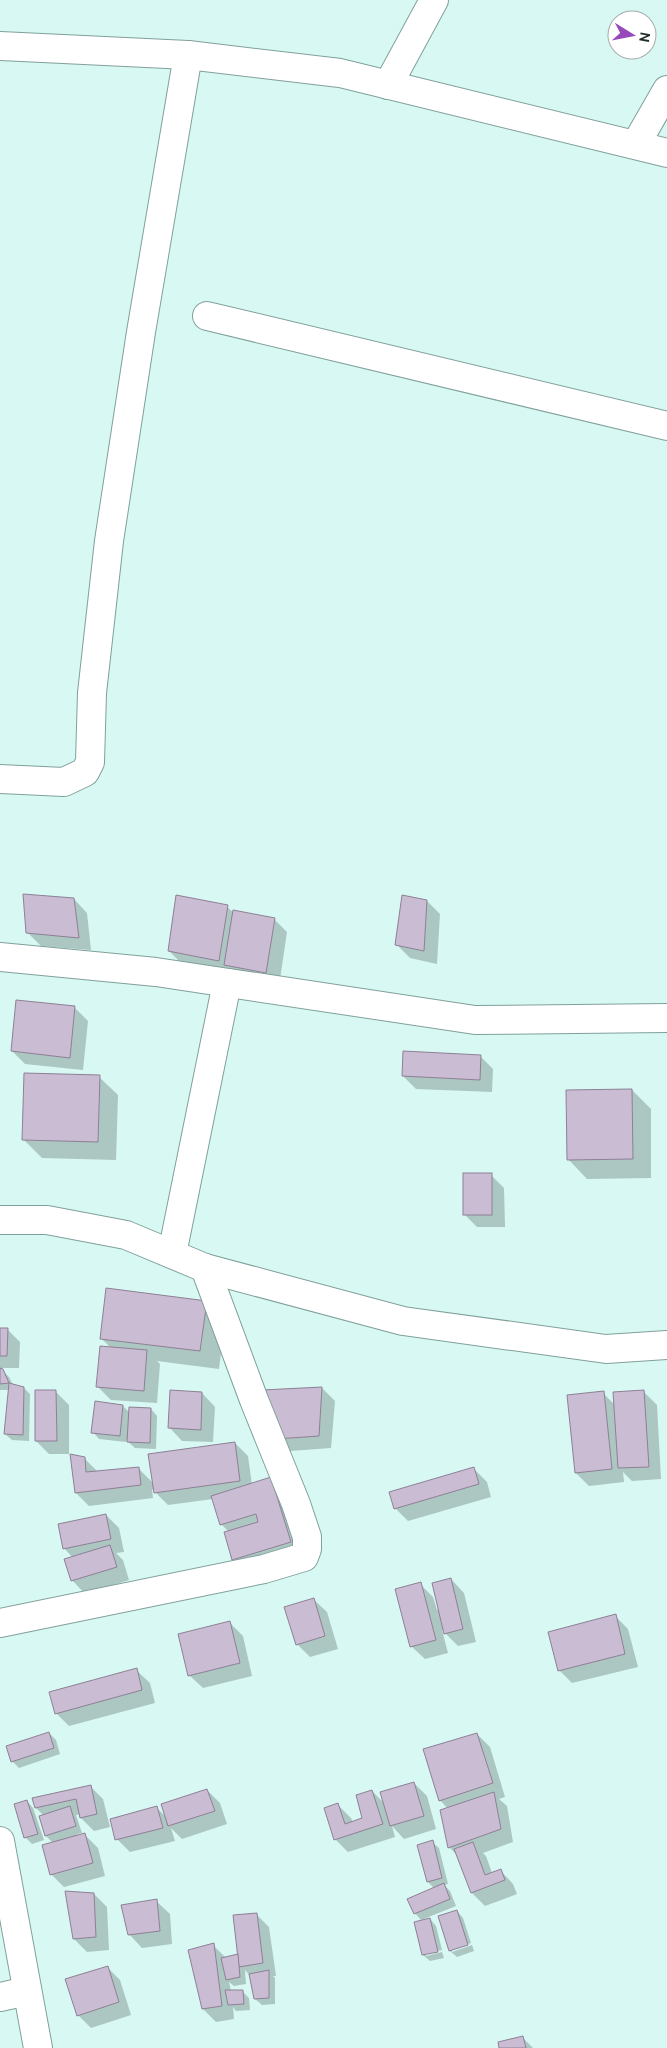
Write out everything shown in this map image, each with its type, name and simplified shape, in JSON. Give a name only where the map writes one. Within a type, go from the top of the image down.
[{"type":"street","points":[[388,85],[434,0]]},
{"type":"street","points":[[0,46],[188,55],[340,73],[667,153]]},
{"type":"street","points":[[0,779],[64,782],[85,772],[90,762],[92,693],[109,541],[141,332],[188,55]]},
{"type":"street","points":[[636,144],[667,90]]},
{"type":"street","points":[[207,316],[667,426]]},
{"type":"street","points":[[0,957],[156,972],[475,1020],[667,1018]]},
{"type":"street","points":[[172,1254],[227,983]]},
{"type":"street","points":[[0,1220],[47,1220],[126,1235],[205,1268],[403,1321],[606,1349],[667,1345]]},
{"type":"street","points":[[0,1623],[264,1569],[304,1557],[308,1549],[307,1537],[296,1504],[254,1400],[205,1268]]},
{"type":"street","points":[[0,1841],[38,2048]]},
{"type":"street","points":[[0,1998],[28,1991]]},
{"type":"building","points":[[23,894],[74,898],[79,938],[26,933]]},
{"type":"building","points":[[176,895],[228,905],[219,961],[168,951]]},
{"type":"building","points":[[402,895],[427,900],[424,951],[395,945]]},
{"type":"building","points":[[233,910],[275,918],[266,973],[224,965]]},
{"type":"building","points":[[16,1000],[75,1006],[70,1058],[11,1051]]},
{"type":"building","points":[[403,1051],[481,1055],[480,1080],[402,1076]]},
{"type":"building","points":[[24,1073],[100,1075],[98,1142],[22,1140]]},
{"type":"building","points":[[632,1089],[633,1159],[567,1160],[566,1090]]},
{"type":"building","points":[[463,1173],[492,1173],[492,1215],[463,1215]]},
{"type":"building","points":[[106,1288],[207,1301],[200,1351],[100,1339]]},
{"type":"building","points":[[0,1328],[8,1328],[7,1356],[0,1356]]},
{"type":"building","points":[[100,1346],[147,1350],[144,1391],[96,1387]]},
{"type":"building","points":[[0,1368],[3,1369],[9,1383],[0,1384]]},
{"type":"building","points":[[9,1383],[24,1387],[23,1435],[4,1434]]},
{"type":"building","points":[[322,1387],[319,1436],[276,1439],[262,1390]]},
{"type":"building","points":[[35,1390],[56,1390],[57,1441],[35,1441]]},
{"type":"building","points":[[170,1390],[202,1392],[201,1430],[168,1428]]},
{"type":"building","points":[[644,1390],[649,1467],[618,1468],[613,1392]]},
{"type":"building","points":[[604,1391],[612,1469],[575,1473],[567,1395]]},
{"type":"building","points":[[95,1401],[123,1405],[120,1436],[91,1433]]},
{"type":"building","points":[[129,1407],[151,1408],[150,1443],[127,1442]]},
{"type":"building","points":[[235,1442],[240,1481],[154,1493],[148,1454]]},
{"type":"building","points":[[70,1454],[85,1457],[86,1472],[139,1467],[141,1485],[75,1493]]},
{"type":"building","points":[[474,1467],[479,1484],[394,1509],[389,1492]]},
{"type":"building","points":[[271,1477],[291,1542],[232,1560],[224,1532],[258,1522],[256,1514],[220,1525],[211,1496]]},
{"type":"building","points":[[106,1514],[111,1539],[63,1549],[58,1524]]},
{"type":"building","points":[[110,1545],[117,1567],[71,1581],[64,1559]]},
{"type":"building","points":[[451,1578],[463,1629],[444,1634],[432,1583]]},
{"type":"building","points":[[421,1582],[436,1640],[410,1647],[395,1589]]},
{"type":"building","points":[[314,1598],[325,1636],[296,1645],[284,1607]]},
{"type":"building","points":[[616,1614],[625,1654],[558,1671],[548,1632]]},
{"type":"building","points":[[230,1621],[240,1663],[188,1676],[178,1634]]},
{"type":"building","points":[[137,1668],[142,1690],[55,1714],[49,1692]]},
{"type":"building","points":[[49,1732],[54,1748],[11,1762],[6,1746]]},
{"type":"building","points":[[477,1733],[493,1783],[439,1801],[423,1749]]},
{"type":"building","points":[[414,1782],[424,1816],[390,1826],[380,1792]]},
{"type":"building","points":[[91,1785],[97,1814],[80,1818],[76,1799],[35,1808],[32,1798]]},
{"type":"building","points":[[207,1789],[215,1811],[168,1826],[161,1804]]},
{"type":"building","points":[[372,1790],[383,1824],[334,1840],[324,1808],[338,1803],[345,1824],[362,1818],[356,1795]]},
{"type":"building","points":[[494,1792],[501,1829],[448,1848],[440,1810]]},
{"type":"building","points":[[27,1800],[38,1834],[24,1838],[14,1804]]},
{"type":"building","points":[[70,1806],[76,1826],[45,1836],[39,1816]]},
{"type":"building","points":[[157,1806],[163,1828],[115,1840],[110,1819]]},
{"type":"building","points":[[85,1833],[93,1863],[50,1875],[42,1845]]},
{"type":"building","points":[[433,1840],[442,1878],[427,1882],[417,1845]]},
{"type":"building","points":[[473,1842],[485,1875],[501,1869],[505,1880],[471,1893],[454,1849]]},
{"type":"building","points":[[444,1883],[450,1899],[414,1914],[407,1899]]},
{"type":"building","points":[[65,1891],[94,1893],[96,1937],[73,1939]]},
{"type":"building","points":[[157,1899],[160,1931],[128,1935],[121,1905]]},
{"type":"building","points":[[457,1910],[468,1945],[449,1951],[438,1916]]},
{"type":"building","points":[[257,1913],[263,1963],[239,1967],[233,1915]]},
{"type":"building","points":[[430,1918],[438,1952],[422,1955],[414,1922]]},
{"type":"building","points":[[214,1943],[222,2006],[202,2009],[188,1950]]},
{"type":"building","points":[[238,1954],[240,1977],[226,1980],[221,1958]]},
{"type":"building","points":[[108,1966],[119,2002],[77,2016],[65,1979]]},
{"type":"building","points":[[269,1970],[269,1998],[254,1999],[249,1974]]},
{"type":"building","points":[[225,1990],[243,1990],[244,2004],[228,2005]]},
{"type":"building","points":[[523,2036],[526,2048],[499,2048],[498,2042]]}]
